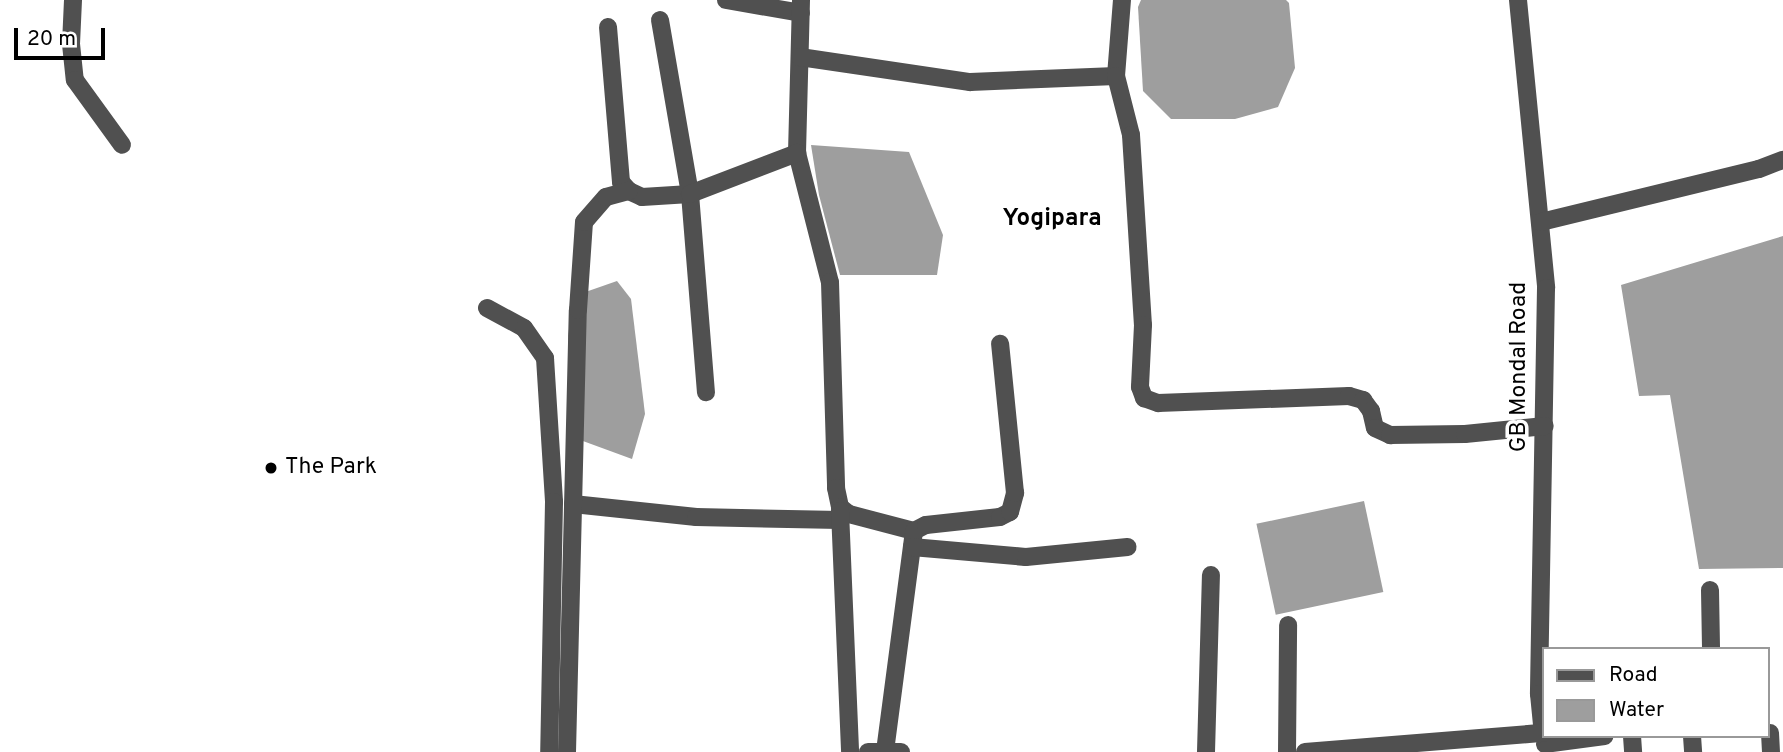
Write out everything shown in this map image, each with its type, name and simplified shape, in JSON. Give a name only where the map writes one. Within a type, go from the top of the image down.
[{"type":"street","points":[[74,0],[71,44],[75,80],[122,145]]},
{"type":"street","points":[[726,0],[801,7],[797,153],[830,282],[836,488],[840,513],[850,752]]},
{"type":"street","points":[[1122,0],[1116,76],[1130,135],[1143,325],[1140,387],[1144,398],[1158,403],[1349,396],[1363,400],[1371,411],[1375,428],[1390,436],[1465,434],[1545,426]]},
{"type":"street","name":"GB Mondal Road","points":[[1518,0],[1546,288],[1539,694],[1542,722]]},
{"type":"street","points":[[660,20],[690,194],[706,392]]},
{"type":"street","points":[[607,27],[621,182],[629,191],[642,197],[690,194],[797,153]]},
{"type":"street","points":[[800,57],[970,82],[1116,76]]},
{"type":"street","points":[[1541,222],[1759,169],[1783,160]]},
{"type":"street","points":[[567,752],[578,310],[584,222],[606,197],[629,191]]},
{"type":"street","points":[[488,308],[524,328],[545,358],[554,502],[549,752]]},
{"type":"street","points":[[885,752],[913,539],[926,525],[1000,517],[1010,512],[1015,493],[1000,344]]},
{"type":"street","points":[[573,504],[696,517],[849,514],[913,539],[1026,557],[1128,547]]},
{"type":"street","points":[[1206,752],[1211,575]]},
{"type":"street","points":[[1710,590],[1710,647]]},
{"type":"street","points":[[1287,752],[1288,625]]},
{"type":"street","points":[[1771,752],[1774,733]]},
{"type":"street","points":[[1305,752],[1574,738]]},
{"type":"water","points":[[1141,0],[1286,0],[1289,3],[1295,68],[1278,107],[1235,119],[1171,119],[1143,91],[1138,7]]},
{"type":"water","points":[[811,145],[909,152],[943,235],[937,275],[840,275],[819,195]]},
{"type":"water","points":[[1783,236],[1783,568],[1699,569],[1670,395],[1639,396],[1621,285]]},
{"type":"water","points":[[617,281],[631,299],[645,414],[632,459],[572,437],[568,336],[574,296]]},
{"type":"water","points":[[1364,501],[1383,592],[1276,615],[1256,524]]},
{"type":"place","name":"The Park","points":[[271,468]]},
{"type":"district","name":"Yogipara","points":[[1052,220]]}]
